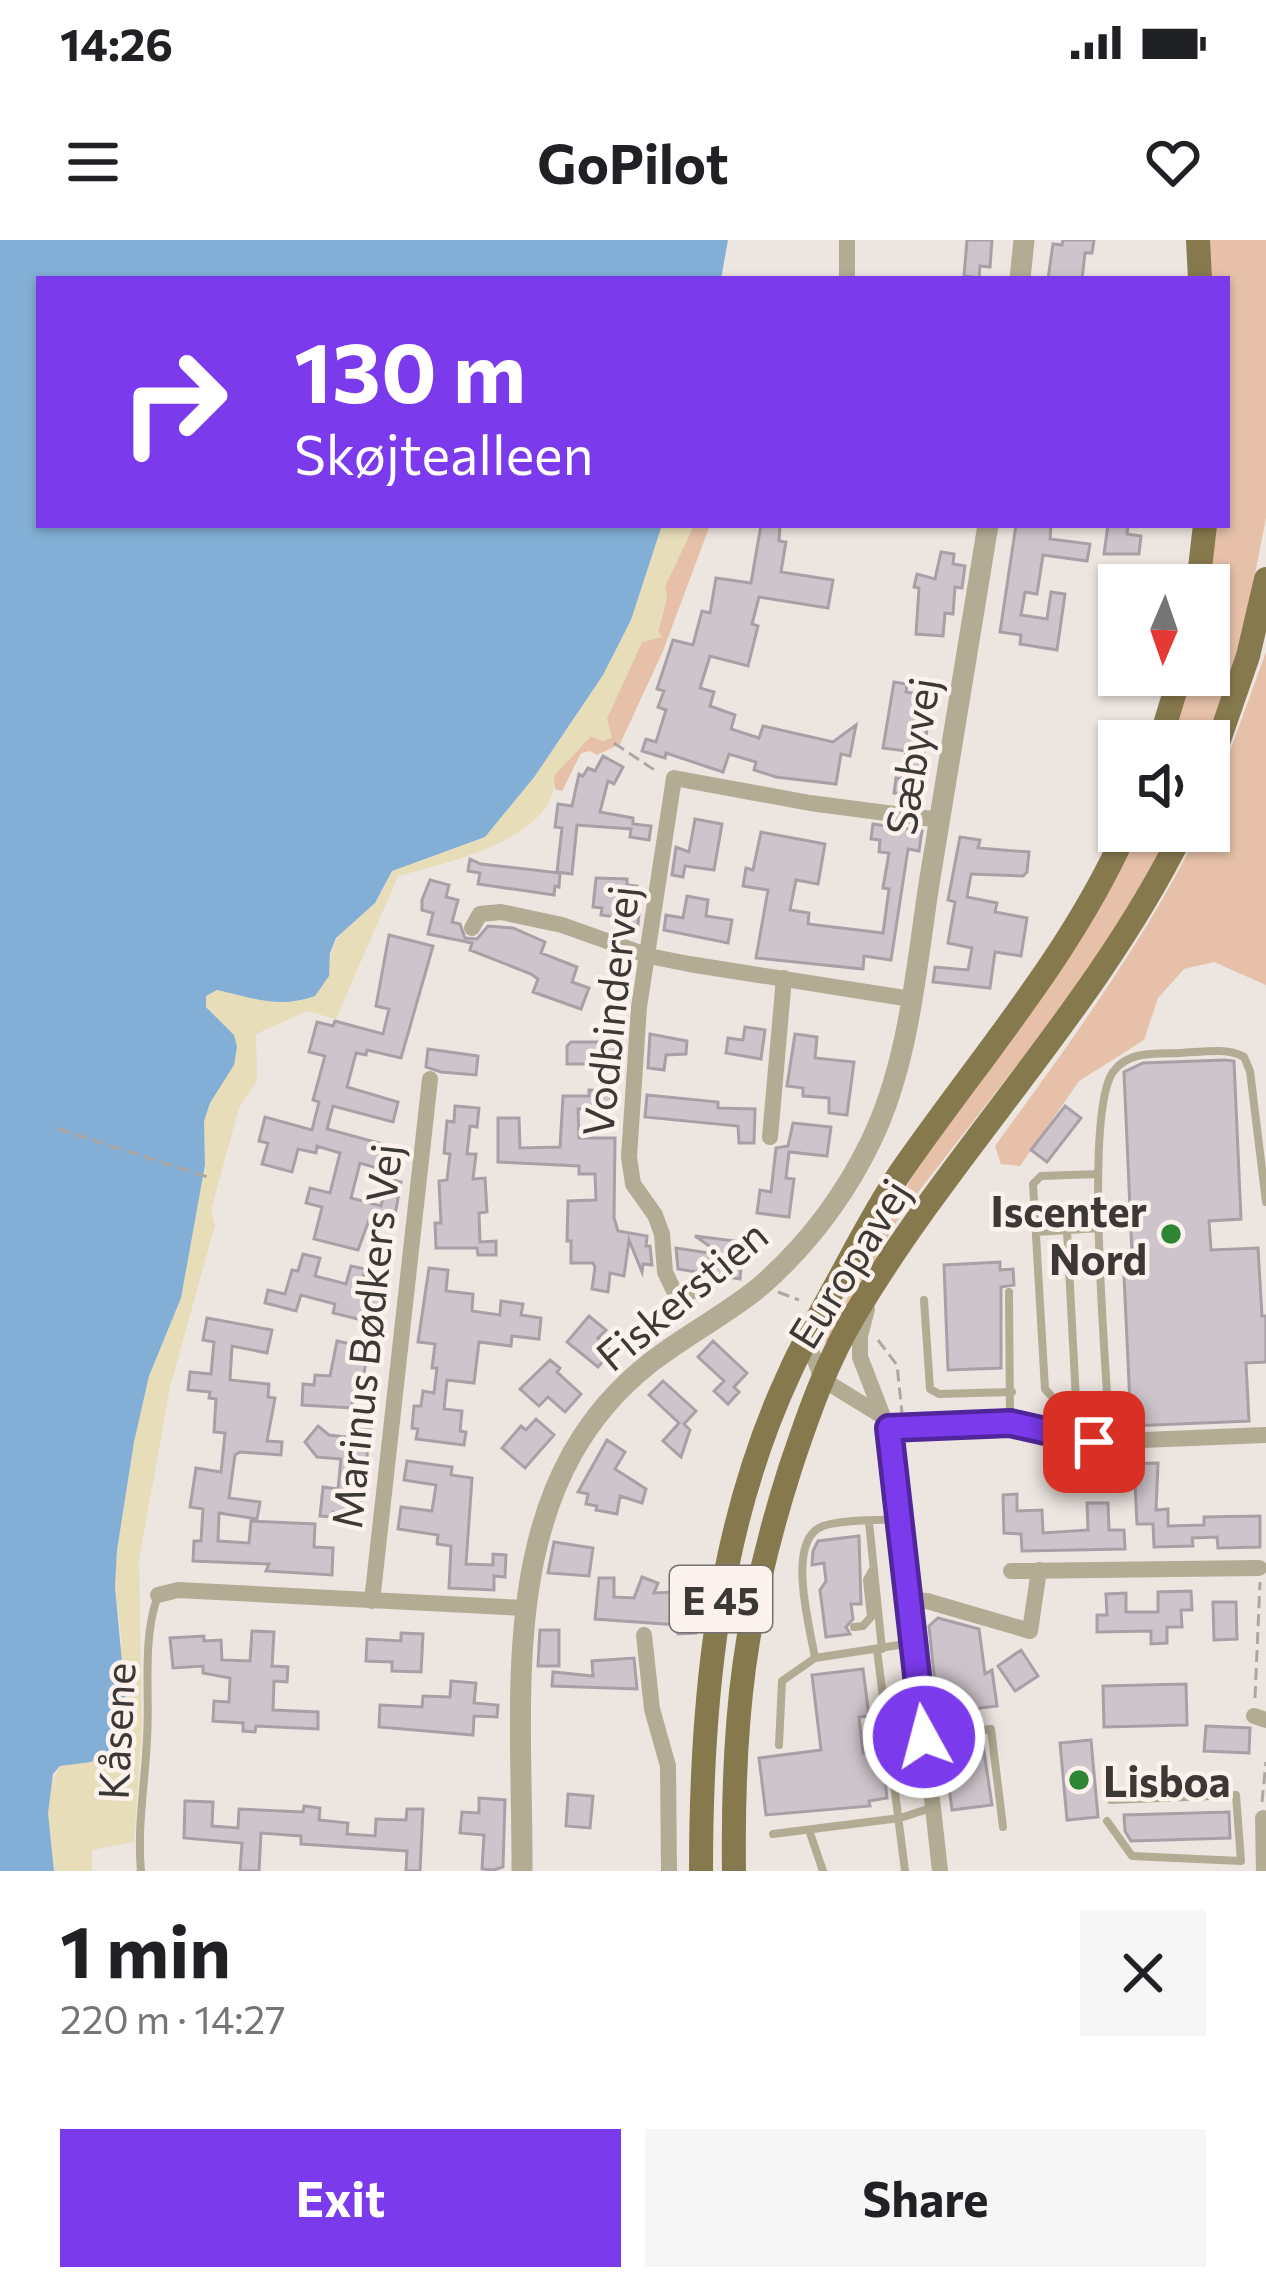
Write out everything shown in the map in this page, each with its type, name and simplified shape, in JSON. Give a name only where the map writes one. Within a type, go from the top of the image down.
[{"type":"main road","points":[[1198,240],[1200,276]]},
{"type":"main road","points":[[1200,564],[1204,528]]},
{"type":"main road","points":[[1226,720],[1248,656],[1266,579]]},
{"type":"main road","name":"Europavej","points":[[734,1871],[732,1771],[749,1619],[812,1364],[898,1175],[1075,931],[1115,852]]},
{"type":"main road","name":"Europavej","points":[[701,1871],[701,1771],[717,1618],[737,1523],[761,1445],[812,1364],[1102,969],[1172,852]]},
{"type":"street","points":[[847,240],[848,276]]},
{"type":"street","points":[[1020,276],[1024,240]]},
{"type":"street","name":"Sæbyvej","points":[[911,1000],[988,528]]},
{"type":"street","points":[[674,778],[940,820]]},
{"type":"street","name":"Vodbindervej","points":[[674,778],[639,1007],[629,1157],[633,1184],[662,1234],[665,1272],[677,1297],[693,1291]]},
{"type":"street","points":[[472,928],[480,914],[501,912],[562,925],[649,956],[911,1000]]},
{"type":"street","points":[[770,1137],[784,979]]},
{"type":"street","name":"Fiskerstien","points":[[522,1871],[524,1608],[539,1531],[557,1480],[583,1436],[648,1364],[761,1285],[801,1245],[848,1182],[889,1099],[911,1000]]},
{"type":"street","name":"Marinus Bødkers Vej","points":[[372,1601],[430,1078]]},
{"type":"street","points":[[876,1280],[859,1346],[862,1366],[892,1424],[898,1520],[940,1871]]},
{"type":"street","points":[[812,1364],[852,1374],[876,1396]]},
{"type":"street","points":[[812,1364],[892,1424],[1010,1423],[1072,1438],[1110,1441],[1266,1436]]},
{"type":"street","points":[[1011,1570],[1259,1568]]},
{"type":"street","points":[[908,1599],[1030,1631],[1040,1570]]},
{"type":"street","points":[[158,1595],[178,1590],[524,1608]]},
{"type":"street","points":[[644,1635],[652,1709],[668,1766],[669,1871]]},
{"type":"street","points":[[1263,1818],[1264,1871]]},
{"type":"lane","points":[[1110,1441],[1098,1174],[1103,1098],[1107,1082],[1122,1061],[1146,1054],[1239,1052],[1250,1071],[1266,1202]]},
{"type":"lane","points":[[1076,1400],[1052,1398],[1045,1389],[1035,1178],[1098,1174]]},
{"type":"lane","points":[[1036,1232],[1100,1228]]},
{"type":"lane","points":[[1067,1230],[1077,1423],[1072,1438]]},
{"type":"lane","points":[[1009,1292],[1010,1423]]},
{"type":"lane","points":[[924,1300],[930,1389],[940,1394],[1012,1392]]},
{"type":"lane","points":[[815,1658],[801,1562],[805,1543],[823,1526],[898,1520]]},
{"type":"lane","points":[[869,1522],[905,1871]]},
{"type":"lane","points":[[854,1627],[863,1626],[871,1617],[867,1580],[874,1568]]},
{"type":"lane","name":"Kåsene","points":[[141,1871],[138,1836],[148,1735],[151,1616],[158,1595]]},
{"type":"lane","points":[[811,1632],[825,1630]]},
{"type":"lane","points":[[779,1745],[782,1681],[815,1658],[913,1643]]},
{"type":"lane","points":[[924,1737],[992,1729],[1003,1827]]},
{"type":"lane","points":[[1107,1821],[1132,1856],[1241,1861],[1236,1795],[1111,1800]]},
{"type":"lane","points":[[773,1834],[900,1818],[932,1808]]},
{"type":"lane","points":[[809,1830],[824,1871]]},
{"type":"path","points":[[614,743],[674,778]]},
{"type":"path","points":[[58,1129],[212,1178]]},
{"type":"path","points":[[874,1337],[897,1365],[892,1424]]},
{"type":"path","points":[[1259,1568],[1260,1718]]},
{"type":"path","points":[[1263,1818],[1266,1762]]},
{"type":"shaded area","points":[[1209,240],[1266,240],[1266,518],[1230,677],[1230,564],[1211,564],[1215,528],[1230,528],[1230,276],[1211,276]]},
{"type":"shaded area","points":[[693,528],[709,528],[663,651],[620,744],[597,755],[581,753],[562,791],[555,789],[553,776],[591,736],[603,741],[607,718],[642,642],[658,632],[667,597],[664,587]]},
{"type":"shaded area","points":[[1266,652],[1266,985],[1214,962],[1184,969],[1158,998],[1144,1040],[1079,1081],[1020,1166],[1001,1164],[995,1146],[1129,953],[1188,852],[1230,852],[1230,751]]},
{"type":"shaded area","points":[[1185,696],[1224,696],[1216,720],[1178,720]]},
{"type":"shaded area","points":[[1124,852],[1159,852],[1115,933],[901,1214],[824,1342],[912,1177]]},
{"type":"sand","points":[[661,528],[693,528],[665,587],[658,631],[662,637],[642,642],[607,718],[612,738],[603,741],[591,736],[554,776],[550,798],[538,817],[519,832],[469,856],[398,876],[336,1019],[307,1011],[256,1034],[257,1081],[239,1108],[211,1210],[215,1225],[170,1387],[139,1560],[142,1727],[134,1842],[92,1850],[92,1871],[54,1871],[50,1786],[122,1644],[115,1587],[117,1550],[134,1442],[149,1376],[181,1298],[205,1165],[204,1121],[234,1065],[234,1035],[206,1006],[206,996],[217,990],[236,994],[329,976],[336,941],[373,905],[392,870],[485,837],[535,776],[603,675],[631,620]]},
{"type":"water","points":[[0,240],[728,240],[722,276],[36,276],[36,528],[661,528],[631,620],[603,675],[535,776],[485,837],[392,871],[375,903],[336,938],[329,976],[315,996],[277,1002],[217,990],[206,996],[206,1007],[234,1035],[237,1047],[234,1065],[204,1121],[205,1165],[181,1298],[149,1376],[134,1442],[115,1587],[126,1705],[121,1736],[104,1755],[91,1762],[60,1766],[53,1774],[48,1813],[54,1871],[0,1871]]},
{"type":"building","points":[[967,240],[992,240],[990,267],[980,266],[979,276],[964,276]]},
{"type":"building","points":[[1063,240],[1094,240],[1092,253],[1085,253],[1082,276],[1048,276],[1053,244],[1062,245]]},
{"type":"building","points":[[760,528],[780,528],[779,541],[786,542],[781,572],[833,580],[828,608],[759,597],[748,666],[710,656],[700,688],[714,692],[710,706],[735,715],[731,729],[759,738],[763,726],[833,742],[856,725],[850,756],[841,754],[836,784],[776,777],[754,770],[756,762],[729,754],[723,772],[666,753],[665,758],[642,751],[646,739],[656,742],[666,710],[658,707],[664,691],[657,689],[673,640],[693,645],[702,611],[710,613],[716,578],[751,583]]},
{"type":"building","points":[[1016,528],[1051,528],[1050,539],[1090,544],[1087,561],[1043,555],[1037,594],[1025,592],[1021,615],[1047,619],[1051,592],[1065,594],[1057,650],[1020,644],[1021,635],[1000,632]]},
{"type":"building","points":[[1108,528],[1128,528],[1127,534],[1141,536],[1139,554],[1104,554]]},
{"type":"building","points":[[941,552],[954,554],[953,564],[965,566],[962,588],[955,587],[953,614],[945,613],[943,636],[916,634],[917,574],[935,579]]},
{"type":"building","points":[[894,682],[907,684],[906,692],[931,696],[921,777],[916,776],[912,796],[894,793],[896,778],[902,779],[906,751],[883,748]]},
{"type":"building","points":[[603,756],[623,767],[614,784],[608,781],[600,812],[651,826],[649,840],[630,837],[631,829],[577,825],[572,874],[557,872],[562,828],[555,827],[558,804],[572,806],[579,774],[583,776],[588,768],[595,771]]},
{"type":"building","points":[[695,819],[722,824],[714,870],[685,866],[683,877],[672,875],[676,847],[689,852]]},
{"type":"building","points":[[873,824],[922,831],[919,851],[908,849],[891,960],[864,956],[863,969],[756,958],[768,890],[743,886],[746,868],[753,870],[761,832],[825,844],[818,884],[796,880],[790,910],[809,913],[808,924],[883,933],[889,853],[879,852],[880,840],[871,839]]},
{"type":"building","points":[[960,837],[980,840],[978,848],[1029,852],[1023,876],[971,874],[967,897],[997,903],[995,912],[1027,918],[1021,956],[995,952],[990,988],[933,982],[935,967],[968,970],[972,948],[948,943],[955,902],[948,900]]},
{"type":"building","points":[[470,859],[560,873],[559,887],[555,886],[554,895],[478,884],[480,873],[468,871]]},
{"type":"building","points":[[596,878],[627,879],[627,885],[637,886],[634,912],[639,913],[638,925],[601,915],[602,908],[593,907]]},
{"type":"building","points":[[430,880],[449,885],[446,897],[458,900],[452,922],[460,924],[465,938],[477,939],[488,926],[513,928],[545,942],[541,953],[577,967],[572,982],[589,988],[581,1009],[533,992],[538,979],[470,950],[472,943],[428,934],[433,913],[422,910],[422,900]]},
{"type":"building","points":[[687,896],[708,900],[706,916],[732,920],[728,943],[664,930],[666,915],[683,918]]},
{"type":"building","points":[[389,935],[433,946],[401,1058],[367,1050],[366,1055],[356,1053],[347,1087],[398,1102],[393,1122],[333,1106],[327,1129],[401,1149],[403,1155],[398,1174],[360,1163],[351,1198],[381,1206],[388,1179],[401,1182],[393,1226],[369,1220],[358,1250],[314,1239],[322,1207],[306,1203],[310,1188],[330,1193],[340,1153],[317,1146],[316,1153],[298,1149],[292,1172],[262,1164],[268,1143],[259,1141],[265,1117],[312,1130],[319,1102],[313,1100],[325,1056],[309,1052],[317,1022],[333,1026],[335,1021],[383,1034],[389,1009],[376,1006]]},
{"type":"building","points":[[745,1027],[765,1030],[761,1059],[726,1053],[728,1038],[743,1040]]},
{"type":"building","points":[[650,1034],[687,1041],[686,1054],[666,1055],[664,1070],[648,1068]]},
{"type":"building","points":[[795,1034],[817,1037],[815,1058],[854,1062],[847,1115],[829,1113],[829,1098],[803,1096],[803,1088],[787,1086]]},
{"type":"building","points":[[571,1042],[622,1042],[622,1064],[567,1064]]},
{"type":"building","points":[[428,1049],[478,1056],[476,1075],[426,1067]]},
{"type":"building","name":"Iscenter Nord","points":[[1234,1061],[1241,1219],[1209,1221],[1211,1250],[1258,1248],[1266,1362],[1246,1363],[1249,1421],[1131,1426],[1123,1254],[1132,1254],[1124,1072],[1143,1063]]},
{"type":"building","points":[[589,1090],[611,1091],[610,1109],[578,1109],[579,1138],[615,1138],[614,1218],[618,1231],[647,1236],[652,1265],[643,1264],[642,1272],[629,1240],[624,1276],[610,1273],[608,1292],[592,1289],[593,1263],[571,1263],[571,1241],[567,1241],[568,1201],[596,1200],[595,1174],[579,1174],[579,1166],[498,1162],[498,1118],[519,1118],[520,1148],[560,1147],[563,1096],[589,1096]]},
{"type":"building","points":[[647,1095],[718,1102],[718,1108],[755,1109],[754,1143],[739,1143],[738,1126],[645,1117]]},
{"type":"building","points":[[455,1106],[479,1108],[477,1127],[470,1126],[467,1154],[476,1154],[473,1179],[485,1178],[487,1212],[479,1213],[480,1242],[496,1241],[496,1255],[478,1255],[477,1248],[436,1248],[435,1223],[441,1223],[439,1181],[447,1180],[450,1154],[444,1153],[447,1121],[454,1122]]},
{"type":"building","points":[[1065,1106],[1081,1118],[1047,1162],[1031,1150]]},
{"type":"building","points":[[793,1123],[831,1127],[827,1156],[789,1152],[786,1178],[794,1179],[789,1217],[757,1213],[760,1190],[771,1192],[776,1148],[788,1146]]},
{"type":"building","points":[[695,1236],[743,1242],[740,1279],[678,1269],[676,1248],[722,1255]]},
{"type":"building","points":[[303,1254],[320,1258],[315,1276],[346,1284],[351,1266],[365,1269],[361,1287],[386,1293],[378,1324],[333,1313],[335,1304],[301,1295],[296,1311],[265,1303],[268,1290],[285,1294]]},
{"type":"building","points":[[1000,1262],[1000,1270],[1013,1269],[1014,1285],[1001,1287],[1001,1368],[948,1370],[944,1265]]},
{"type":"building","points":[[429,1268],[448,1270],[446,1291],[473,1294],[472,1311],[500,1315],[501,1301],[523,1304],[521,1315],[541,1318],[539,1339],[512,1336],[511,1346],[479,1342],[474,1383],[447,1380],[444,1409],[462,1411],[464,1445],[416,1439],[418,1429],[412,1428],[414,1406],[421,1406],[423,1391],[434,1393],[437,1368],[432,1368],[435,1344],[418,1342]]},
{"type":"building","points":[[589,1316],[606,1330],[598,1338],[612,1351],[598,1367],[567,1342]]},
{"type":"building","points":[[207,1318],[272,1330],[267,1353],[232,1346],[230,1380],[269,1384],[268,1397],[275,1398],[267,1441],[282,1442],[281,1455],[235,1455],[229,1498],[260,1502],[257,1519],[219,1513],[218,1541],[249,1543],[251,1521],[315,1524],[314,1547],[333,1548],[332,1575],[266,1571],[269,1564],[193,1561],[194,1541],[201,1541],[203,1509],[190,1507],[196,1468],[221,1472],[225,1433],[214,1432],[216,1399],[209,1398],[210,1392],[188,1390],[190,1372],[211,1374],[214,1342],[203,1340]]},
{"type":"building","points":[[337,1341],[369,1348],[363,1377],[376,1378],[374,1395],[353,1393],[352,1408],[302,1405],[303,1384],[314,1385],[315,1375],[330,1376]]},
{"type":"building","points":[[713,1341],[747,1373],[734,1387],[739,1392],[728,1404],[714,1391],[724,1381],[698,1357]]},
{"type":"building","points":[[550,1360],[581,1394],[565,1412],[548,1397],[539,1406],[520,1389]]},
{"type":"building","points":[[663,1381],[696,1411],[684,1424],[690,1430],[681,1457],[663,1441],[679,1423],[649,1395]]},
{"type":"building","points":[[536,1419],[554,1435],[525,1468],[502,1448],[521,1426],[526,1430]]},
{"type":"building","points":[[318,1426],[329,1435],[355,1438],[356,1429],[371,1430],[358,1514],[320,1516],[323,1487],[338,1489],[341,1459],[317,1457],[305,1442]]},
{"type":"building","points":[[607,1440],[625,1452],[615,1469],[646,1489],[642,1503],[620,1496],[617,1514],[596,1510],[597,1506],[586,1504],[588,1494],[578,1492]]},
{"type":"building","points":[[407,1461],[452,1467],[451,1475],[472,1478],[466,1564],[493,1565],[493,1554],[506,1555],[505,1577],[494,1576],[494,1590],[449,1588],[451,1546],[437,1544],[438,1535],[398,1529],[401,1507],[432,1511],[436,1485],[404,1480]]},
{"type":"building","points":[[1158,1463],[1156,1510],[1168,1509],[1168,1526],[1204,1525],[1204,1517],[1260,1516],[1260,1547],[1218,1548],[1217,1537],[1192,1538],[1193,1546],[1154,1547],[1153,1524],[1137,1524],[1135,1484],[1124,1484],[1123,1464]]},
{"type":"building","points":[[1017,1494],[1017,1511],[1042,1510],[1043,1533],[1088,1530],[1087,1503],[1108,1503],[1109,1530],[1124,1530],[1125,1549],[1022,1551],[1021,1534],[1004,1533],[1003,1495]]},
{"type":"building","points":[[859,1536],[861,1604],[851,1604],[853,1619],[846,1627],[850,1634],[826,1637],[820,1590],[826,1581],[824,1563],[812,1565],[813,1551],[818,1541]]},
{"type":"building","points":[[554,1542],[593,1548],[589,1576],[548,1573]]},
{"type":"building","points":[[642,1577],[658,1583],[654,1593],[676,1592],[687,1604],[697,1604],[696,1633],[678,1634],[678,1625],[595,1619],[599,1578],[614,1578],[614,1597],[634,1598]]},
{"type":"building","points":[[1191,1591],[1192,1610],[1181,1610],[1182,1627],[1167,1627],[1167,1643],[1151,1644],[1151,1631],[1097,1632],[1097,1615],[1107,1615],[1106,1594],[1126,1593],[1126,1612],[1158,1612],[1158,1592]]},
{"type":"building","points":[[1213,1602],[1236,1602],[1237,1639],[1214,1640]]},
{"type":"building","points":[[938,1618],[979,1629],[985,1674],[992,1670],[997,1706],[964,1710],[966,1720],[939,1723],[929,1626]]},
{"type":"building","points":[[540,1630],[559,1630],[559,1666],[538,1666]]},
{"type":"building","points":[[252,1631],[274,1632],[272,1666],[288,1667],[287,1682],[274,1681],[273,1710],[318,1712],[318,1729],[256,1726],[255,1732],[243,1731],[243,1723],[213,1721],[214,1701],[229,1702],[230,1678],[203,1673],[203,1666],[173,1668],[170,1638],[221,1640],[222,1660],[250,1661]]},
{"type":"building","points":[[401,1633],[423,1634],[421,1672],[392,1671],[392,1662],[366,1661],[367,1639],[401,1641]]},
{"type":"building","points":[[1021,1650],[1038,1676],[1015,1691],[998,1666]]},
{"type":"building","points":[[634,1658],[637,1689],[552,1686],[553,1672],[593,1676],[592,1661]]},
{"type":"building","points":[[863,1669],[869,1716],[859,1717],[863,1753],[882,1751],[887,1798],[869,1801],[870,1806],[766,1815],[759,1758],[821,1750],[812,1675]]},
{"type":"building","points":[[451,1681],[476,1683],[474,1703],[498,1705],[497,1717],[474,1716],[473,1735],[379,1727],[380,1705],[422,1707],[423,1696],[450,1697]]},
{"type":"building","points":[[1186,1684],[1187,1725],[1104,1727],[1103,1686]]},
{"type":"building","points":[[1206,1726],[1250,1728],[1249,1753],[1204,1751]]},
{"type":"building","name":"Lisboa","points":[[1091,1740],[1098,1817],[1067,1820],[1060,1743]]},
{"type":"building","points":[[983,1745],[992,1805],[952,1810],[944,1750]]},
{"type":"building","points":[[568,1794],[593,1796],[590,1828],[566,1826]]},
{"type":"building","points":[[479,1798],[505,1800],[503,1867],[494,1870],[482,1869],[484,1835],[460,1833],[462,1812],[479,1813]]},
{"type":"building","points":[[185,1801],[213,1802],[212,1826],[238,1828],[239,1809],[303,1812],[304,1806],[320,1808],[319,1820],[348,1823],[347,1834],[375,1836],[376,1819],[406,1820],[407,1809],[423,1809],[420,1871],[406,1871],[407,1851],[301,1844],[301,1836],[261,1833],[259,1871],[240,1871],[242,1843],[184,1838]]},
{"type":"building","points":[[1229,1812],[1230,1838],[1131,1841],[1125,1831],[1124,1815]]},
{"type":"place","name":"Iscenter Nord","points":[[1171,1234]]},
{"type":"place","name":"Lisboa","points":[[1079,1780]]},
{"type":"route","points":[[924,1737],[889,1428],[1010,1423],[1094,1442]]}]
